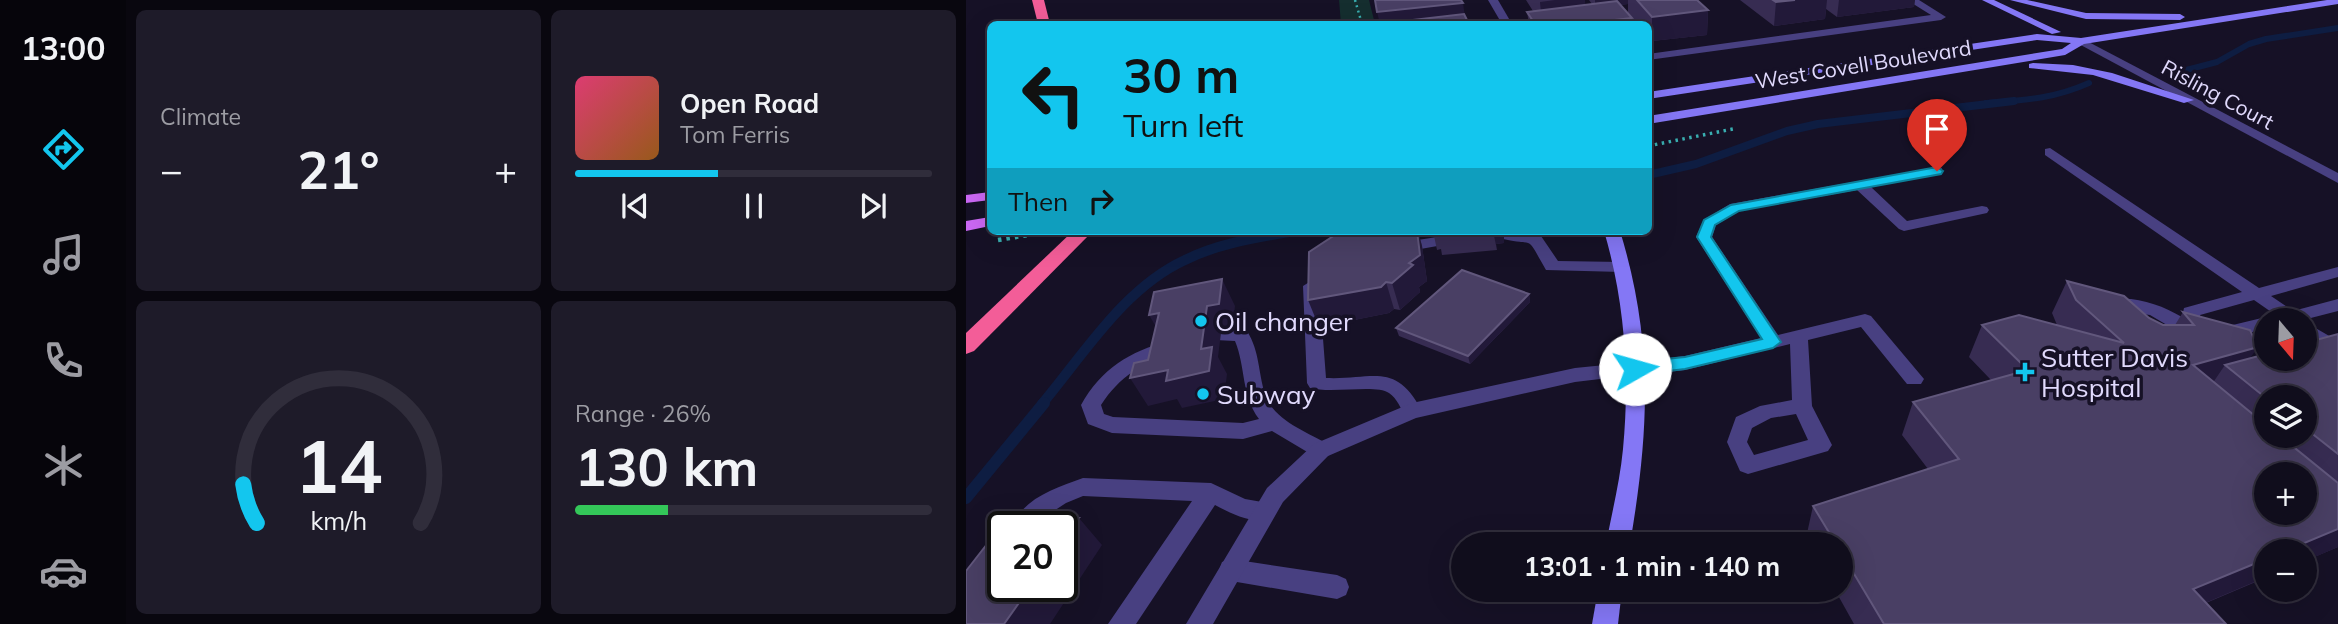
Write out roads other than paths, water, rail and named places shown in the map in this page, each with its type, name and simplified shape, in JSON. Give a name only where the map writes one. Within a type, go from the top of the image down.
[{"type":"highway","points":[[1038,0],[1043,21]]},
{"type":"highway","points":[[966,346],[1080,235]]},
{"type":"main road","points":[[1987,0],[2037,25],[2081,41]]},
{"type":"main road","points":[[1957,49],[2003,27],[2002,12],[1987,0]]},
{"type":"main road","points":[[2015,0],[2086,16],[2146,15],[2218,19]]},
{"type":"main road","points":[[2015,0],[2059,22],[2081,41]]},
{"type":"main road","name":"West Covell Boulevard","points":[[1652,95],[2036,37],[2081,41],[2338,1]]},
{"type":"main road","name":"West Covell Boulevard","points":[[1652,119],[2065,52],[2081,41]]},
{"type":"main road","points":[[1980,66],[2046,65],[2084,69],[2188,100]]},
{"type":"main road","points":[[966,200],[987,196]]},
{"type":"main road","points":[[966,226],[987,222]]},
{"type":"main road","points":[[1613,235],[1622,267],[1635,369],[1634,451],[1620,532]]},
{"type":"main road","points":[[1605,624],[1608,602]]},
{"type":"street","points":[[1493,0],[1505,21]]},
{"type":"street","points":[[1652,56],[1941,17],[1912,0]]},
{"type":"street","name":"Risling Court","points":[[2081,41],[2338,179]]},
{"type":"street","points":[[2050,152],[2275,308]]},
{"type":"street","points":[[1773,342],[1704,237],[1709,223],[1735,207],[1937,171]]},
{"type":"street","points":[[1860,185],[1904,226],[1982,210]]},
{"type":"street","points":[[1504,235],[1535,238],[1543,243],[1552,265],[1622,267]]},
{"type":"street","points":[[1374,251],[1437,242]]},
{"type":"street","points":[[1317,272],[1312,278],[1311,293],[1317,383],[1330,387],[1361,383],[1389,385],[1398,389],[1412,411]]},
{"type":"street","points":[[2202,348],[2189,326],[2190,312],[2338,272]]},
{"type":"street","points":[[2090,313],[2100,307],[2114,304],[2132,305],[2189,326],[2223,333],[2254,326]]},
{"type":"street","points":[[2317,312],[2338,305]]},
{"type":"street","points":[[1199,624],[1275,495],[1321,450],[1412,411],[1574,375],[1685,363],[1865,320],[1914,379]]},
{"type":"street","points":[[1221,336],[1241,335],[1251,352],[1255,396],[1275,424],[1321,450]]},
{"type":"street","points":[[1800,336],[1802,406]]},
{"type":"street","points":[[2317,337],[2338,350]]},
{"type":"street","points":[[1172,347],[1158,350],[1119,369],[1102,386],[1091,405],[1095,419],[1112,425],[1243,431],[1275,424]]},
{"type":"street","points":[[1035,511],[1058,496],[1083,487],[1211,492],[1242,508],[1265,512]]},
{"type":"street","points":[[1121,624],[1211,492]]},
{"type":"street","points":[[1231,570],[1337,587]]},
{"type":"waterway","points":[[2171,74],[2217,62],[2249,44],[2266,39],[2338,28]]},
{"type":"waterway","points":[[1986,103],[2051,96],[2089,83]]},
{"type":"waterway","points":[[1652,174],[1696,164],[1787,131],[1818,124],[2014,101]]},
{"type":"waterway","points":[[1042,404],[1106,324],[1143,287],[1163,272],[1210,250],[1272,235]]},
{"type":"waterway","points":[[966,498],[1044,403]]},
{"type":"place","name":"Oil changer","points":[[1201,321]]},
{"type":"place","name":"Sutter Davis Hospital","points":[[2025,372]]},
{"type":"place","name":"Subway","points":[[1203,394]]}]
